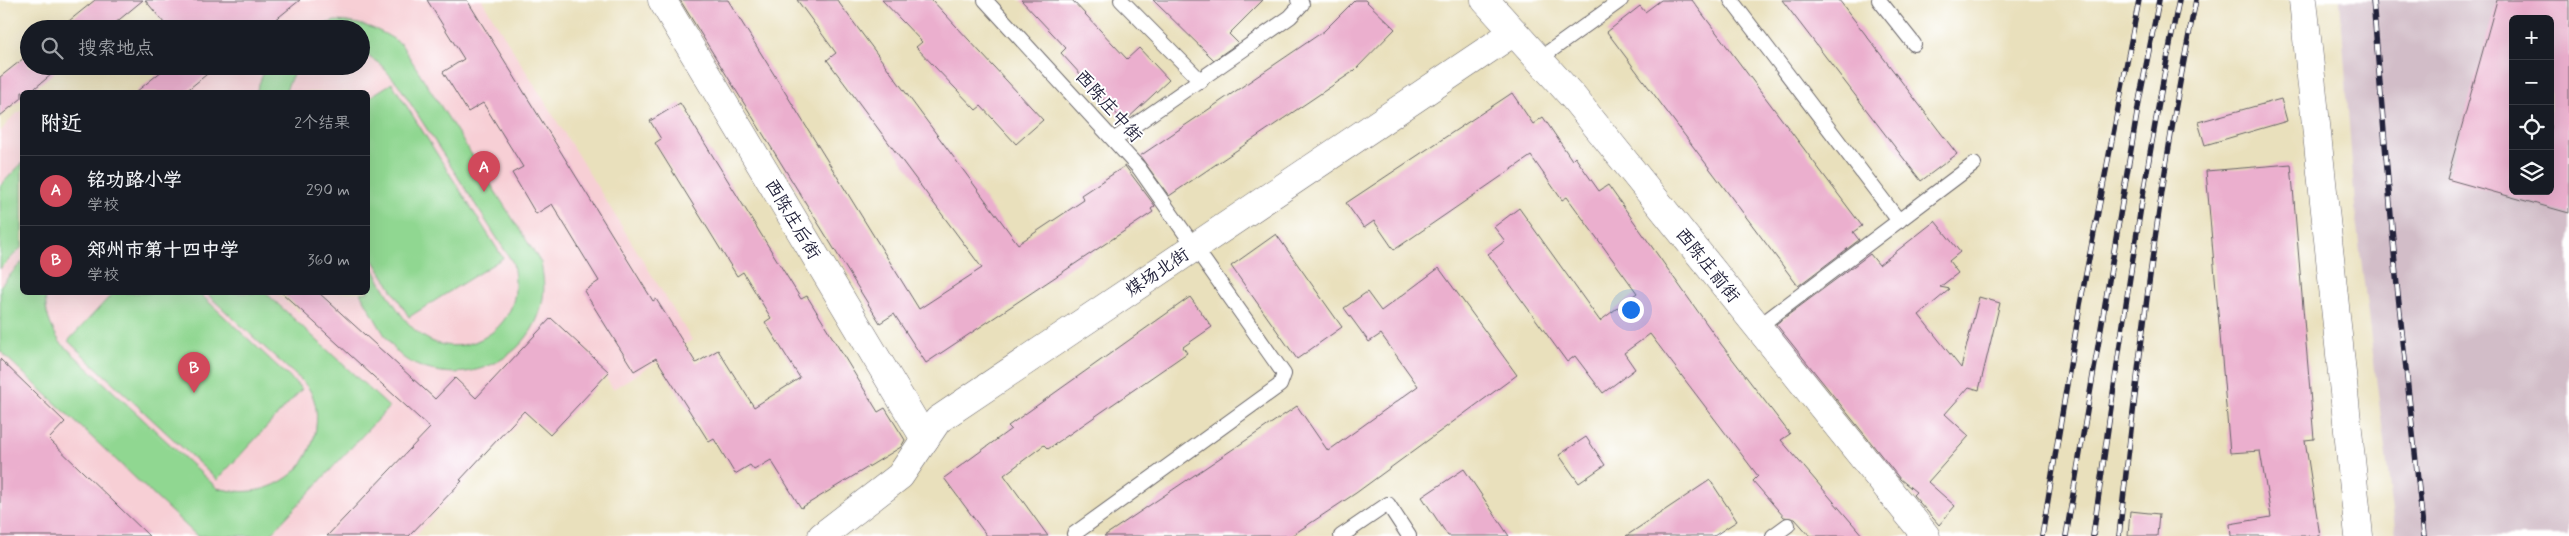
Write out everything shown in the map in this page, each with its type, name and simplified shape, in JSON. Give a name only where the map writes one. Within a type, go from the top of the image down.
[{"type":"street","name":"西陈庄后街","points":[[662,0],[925,439]]},
{"type":"street","name":"西陈庄前街","points":[[1485,0],[1573,97],[1926,536]]},
{"type":"street","points":[[2302,0],[2359,536]]},
{"type":"street","name":"煤场北街","points":[[834,533],[900,476],[938,420],[1514,32]]},
{"type":"lane","name":"西陈庄中街","points":[[985,0],[1115,139],[1139,168],[1284,374],[1280,385],[1074,534]]},
{"type":"lane","points":[[1121,0],[1201,81]]},
{"type":"lane","points":[[1115,139],[1201,81],[1290,17],[1302,4],[1298,0]]},
{"type":"lane","points":[[1538,59],[1621,0]]},
{"type":"lane","points":[[1731,0],[1899,220]]},
{"type":"lane","points":[[1879,0],[1914,44]]},
{"type":"lane","points":[[1758,326],[1974,164]]},
{"type":"lane","points":[[1341,536],[1388,504],[1409,536]]},
{"type":"lane","points":[[1773,536],[1788,525]]},
{"type":"shaded area","points":[[250,0],[482,0],[692,340],[613,389],[588,350],[415,536],[0,536],[0,132],[13,116],[20,111],[20,295],[279,295],[299,312],[316,295],[370,295],[370,90],[154,90],[148,83],[157,75],[370,75],[370,20],[226,20]]},
{"type":"shaded area","points":[[2340,0],[2569,0],[2569,536],[2396,536],[2356,220]]},
{"type":"green space","points":[[370,27],[401,44],[541,263],[544,289],[543,298],[538,316],[530,332],[519,346],[505,357],[490,365],[472,371],[454,373],[436,371],[411,363],[399,354],[383,333],[361,295],[370,295],[370,263],[400,313],[416,331],[436,343],[450,346],[476,342],[498,327],[512,305],[515,289],[513,263],[398,84],[380,64],[370,58]]},
{"type":"green space","points":[[263,75],[293,75],[286,90],[257,90]]},
{"type":"green space","points":[[392,83],[503,258],[409,317],[370,254],[370,97]]},
{"type":"green space","points":[[20,165],[20,249],[0,269],[0,186]]},
{"type":"green space","points":[[20,264],[20,295],[46,295],[48,318],[60,342],[217,488],[237,491],[256,490],[275,485],[292,474],[300,466],[311,446],[315,434],[316,410],[314,399],[303,382],[208,295],[268,295],[389,407],[269,536],[197,536],[0,351],[0,286]]},
{"type":"green space","points":[[111,295],[201,295],[302,389],[217,480],[68,341]]},
{"type":"building","points":[[95,0],[143,0],[119,20],[70,20]]},
{"type":"building","points":[[145,0],[300,0],[275,20],[162,20]]},
{"type":"building","points":[[427,0],[467,0],[653,301],[656,299],[696,363],[718,350],[754,407],[800,378],[765,322],[771,318],[743,272],[737,276],[655,143],[661,139],[650,121],[680,103],[801,299],[807,296],[878,412],[885,408],[905,440],[901,447],[801,508],[771,460],[754,470],[750,465],[735,474],[714,439],[709,442],[656,358],[634,371],[584,291],[599,281],[552,204],[536,214],[512,173],[523,167],[483,103],[468,112],[443,72],[464,59]]},
{"type":"building","points":[[680,0],[728,0],[919,309],[982,268],[827,60],[836,53],[797,0],[837,0],[1018,244],[1084,200],[1081,195],[1125,166],[1155,206],[1151,209],[1153,212],[926,363],[894,314],[880,323]]},
{"type":"building","points":[[882,0],[932,0],[1043,120],[1016,144],[981,106],[976,110],[916,47],[922,42]]},
{"type":"building","points":[[1021,0],[1072,0],[1127,59],[1139,48],[1169,80],[1124,122],[1061,53],[1066,48]]},
{"type":"building","points":[[1153,0],[1263,0],[1229,34],[1238,43],[1214,60]]},
{"type":"building","points":[[1355,0],[1365,0],[1395,29],[1354,71],[1169,196],[1140,156],[1324,31]]},
{"type":"building","points":[[1661,0],[1692,0],[1862,226],[1853,232],[1859,240],[1798,286],[1607,32],[1640,6],[1645,12]]},
{"type":"building","points":[[1782,0],[1839,0],[1957,154],[1921,181]]},
{"type":"building","points":[[2497,0],[2569,0],[2569,213],[2447,179]]},
{"type":"building","points":[[20,61],[20,75],[51,75],[32,90],[20,90],[20,100],[0,116],[0,77]]},
{"type":"building","points":[[157,75],[206,75],[187,90],[138,90]]},
{"type":"building","points":[[1512,93],[1533,124],[1543,117],[1572,160],[1575,157],[1599,191],[1608,185],[1721,344],[1790,434],[1781,440],[1863,536],[1810,536],[1795,519],[1784,517],[1753,481],[1758,476],[1650,334],[1624,353],[1635,369],[1603,393],[1575,356],[1567,362],[1488,254],[1505,241],[1494,227],[1519,208],[1600,321],[1637,293],[1567,197],[1562,200],[1531,156],[1394,250],[1374,221],[1364,228],[1346,203]]},
{"type":"building","points":[[2281,99],[2287,121],[2205,145],[2198,122]]},
{"type":"building","points":[[2291,164],[2314,439],[2305,440],[2320,536],[2231,536],[2230,524],[2271,517],[2260,451],[2230,453],[2206,171]]},
{"type":"building","points":[[1935,221],[1960,252],[1949,261],[1958,273],[1940,287],[1950,289],[1919,315],[1961,368],[1979,297],[2000,303],[1979,390],[1969,387],[1945,414],[1969,436],[1928,482],[1955,506],[1939,525],[1913,495],[1916,492],[1900,479],[1776,324],[1870,254],[1879,265]]},
{"type":"building","points":[[1276,234],[1342,327],[1297,359],[1231,266]]},
{"type":"building","points":[[1439,268],[1517,375],[1356,493],[1291,536],[1104,536],[1297,406],[1328,451],[1418,386],[1381,334],[1369,342],[1344,308],[1367,292],[1381,311]]},
{"type":"building","points":[[284,295],[321,295],[435,399],[455,378],[476,398],[551,318],[609,372],[550,435],[524,411],[460,480],[462,481],[409,536],[327,536],[430,428]]},
{"type":"building","points":[[1190,297],[1212,327],[1183,347],[1187,353],[1048,449],[1044,445],[1004,475],[1048,536],[987,536],[944,478],[1011,429],[1008,426]]},
{"type":"building","points":[[0,359],[65,422],[49,439],[149,536],[0,536]]},
{"type":"building","points":[[1586,437],[1605,465],[1579,483],[1559,455]]},
{"type":"building","points":[[1464,469],[1509,536],[1448,536],[1422,497]]},
{"type":"building","points":[[1710,480],[1737,521],[1714,536],[1626,536]]},
{"type":"building","points":[[2130,511],[2159,514],[2157,536],[2128,536]]},
{"type":"railway","points":[[2042,536],[2080,305],[2139,0]]},
{"type":"railway","points":[[2066,536],[2140,96],[2159,0]]},
{"type":"railway","points":[[2093,536],[2142,200],[2179,0]]},
{"type":"railway","points":[[2119,536],[2151,267],[2171,133],[2196,0]]},
{"type":"railway","points":[[2373,0],[2396,276],[2424,536]]},
{"type":"place","name":"铭功路小学","points":[[484,192]]},
{"type":"place","name":"郑州市第十四中学","points":[[194,393]]}]
